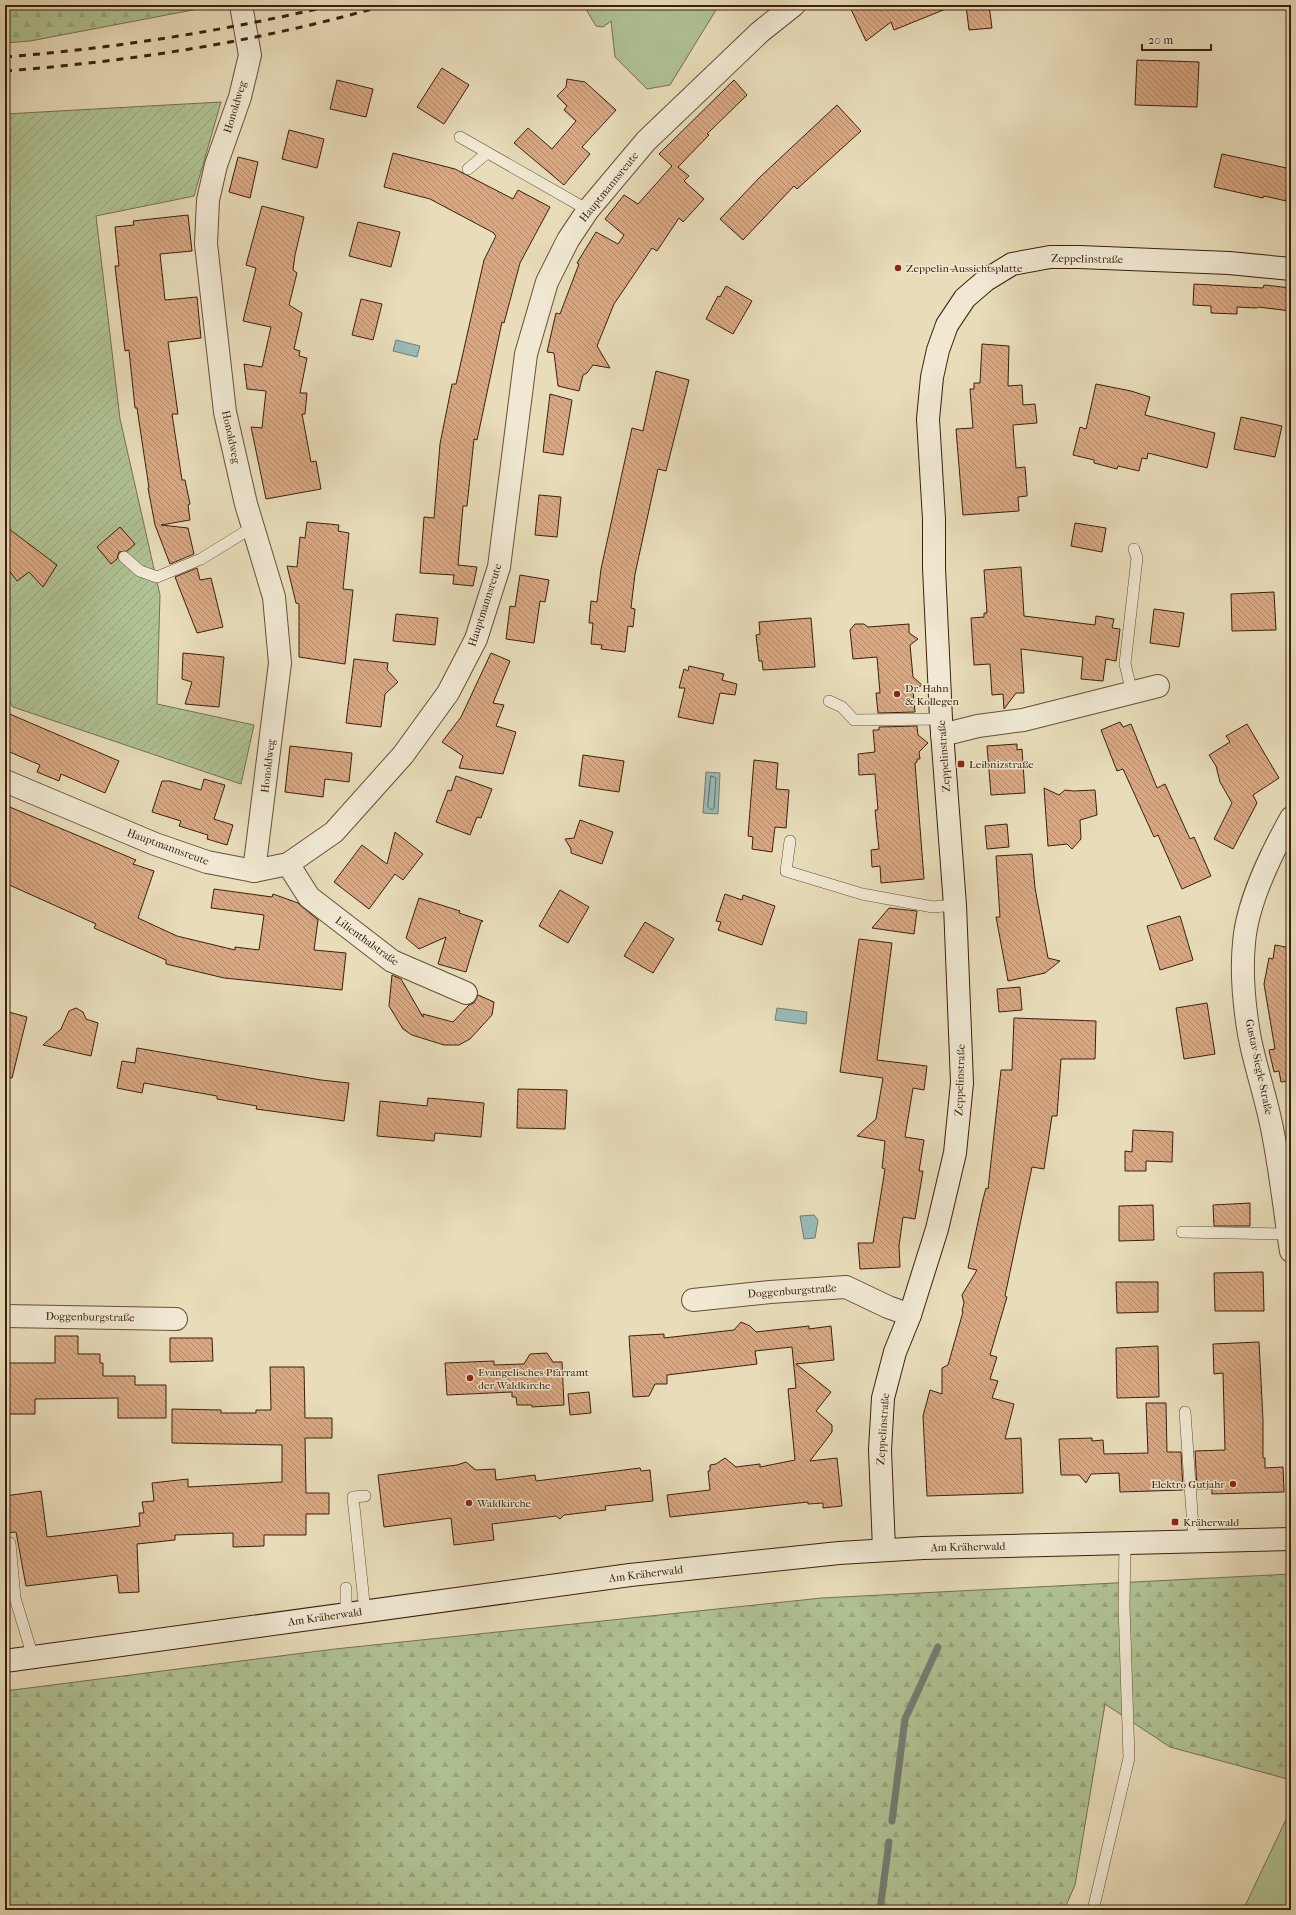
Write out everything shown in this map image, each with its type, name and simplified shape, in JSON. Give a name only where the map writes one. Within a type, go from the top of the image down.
[{"type":"street","name":"Honoldweg","points":[[241,5],[250,55],[240,98],[216,165],[208,200],[206,244],[225,412],[253,526],[274,597],[280,663],[254,871]]},
{"type":"street","name":"Hauptmannsreute","points":[[5,781],[155,844],[206,862],[254,871],[288,864],[334,832],[403,755],[448,693],[476,639],[499,567],[526,354],[547,282],[568,240],[588,210],[616,174],[674,113],[760,32],[794,5]]},
{"type":"street","name":"Zeppelinstraße","points":[[884,1549],[880,1450],[883,1398],[895,1352],[910,1315],[936,1229],[955,1154],[962,1083],[955,905],[941,727],[934,568],[934,518],[928,419],[932,377],[938,350],[947,325],[965,298],[986,280],[1012,264],[1050,257],[1229,263],[1291,269]]},
{"type":"street","points":[[941,727],[978,726],[1023,720],[1158,686]]},
{"type":"street","name":"Gustav-Siegle-Straße","points":[[1290,1243],[1270,1120],[1250,1034],[1243,979],[1244,942],[1250,914],[1258,890],[1285,845],[1291,818]]},
{"type":"street","name":"Lilienthalstraße","points":[[288,864],[309,897],[392,961],[466,993]]},
{"type":"street","name":"Doggenburgstraße","points":[[693,1300],[770,1292],[846,1287],[888,1307],[910,1315]]},
{"type":"street","name":"Doggenburgstraße","points":[[5,1316],[176,1319]]},
{"type":"street","name":"Am Kräherwald","points":[[5,1661],[630,1575],[884,1549],[1291,1540]]},
{"type":"lane","points":[[460,137],[588,210]]},
{"type":"lane","points":[[468,169],[487,153]]},
{"type":"lane","points":[[124,557],[140,572],[157,578],[201,559],[253,526]]},
{"type":"lane","points":[[1132,693],[1125,664],[1137,558],[1134,549]]},
{"type":"lane","points":[[829,701],[842,707],[854,720],[941,727]]},
{"type":"lane","points":[[790,841],[786,871],[862,894],[933,907],[955,905]]},
{"type":"lane","points":[[1182,1232],[1290,1243]]},
{"type":"lane","points":[[1185,1412],[1194,1542]]},
{"type":"lane","points":[[356,1613],[353,1497],[365,1496]]},
{"type":"lane","points":[[10,1543],[15,1598],[34,1657]]},
{"type":"lane","points":[[1094,1910],[1129,1758],[1124,1605],[1125,1544]]},
{"type":"lane","points":[[346,1588],[356,1613]]},
{"type":"green space","points":[[5,5],[219,5],[30,41],[5,43]]},
{"type":"green space","points":[[586,5],[719,5],[670,85],[647,89],[615,57],[611,21],[603,27],[596,26],[587,11]]},
{"type":"green space","points":[[221,102],[194,196],[96,216],[120,419],[160,595],[157,704],[254,725],[241,784],[13,707],[5,696],[5,114]]},
{"type":"green space","points":[[1291,1574],[1291,1780],[1170,1747],[1105,1704],[1075,1885],[1064,1910],[5,1910],[5,1691],[335,1649],[822,1598]]},
{"type":"green space","points":[[1291,1809],[1291,1910],[1243,1910]]},
{"type":"water","points":[[396,340],[420,346],[417,357],[393,351]]},
{"type":"water","points":[[706,772],[720,773],[718,814],[703,813]]},
{"type":"water","points":[[777,1008],[807,1012],[806,1024],[775,1020]]},
{"type":"water","points":[[814,1215],[818,1220],[815,1238],[804,1239],[800,1216]]},
{"type":"building","points":[[849,5],[953,6],[894,30],[891,22],[866,41]]},
{"type":"building","points":[[966,5],[989,5],[992,28],[969,30]]},
{"type":"building","points":[[1137,60],[1199,62],[1197,107],[1135,105]]},
{"type":"building","points":[[442,68],[469,85],[444,124],[417,107]]},
{"type":"building","points":[[567,79],[585,82],[616,110],[582,147],[590,154],[564,185],[514,143],[528,128],[552,149],[576,121],[564,110],[567,106],[557,96],[566,87]]},
{"type":"building","points":[[337,80],[373,89],[366,117],[330,109]]},
{"type":"building","points":[[734,80],[747,95],[707,134],[709,135],[678,167],[689,176],[684,181],[704,199],[683,222],[679,218],[657,251],[652,248],[614,304],[597,346],[610,368],[593,365],[587,373],[583,375],[579,391],[558,386],[554,353],[547,352],[556,313],[560,314],[579,264],[577,263],[596,232],[618,244],[624,235],[605,219],[624,195],[638,204],[672,166],[659,154]]},
{"type":"building","points":[[837,105],[861,131],[797,189],[794,186],[743,240],[720,219],[760,177]]},
{"type":"building","points":[[289,130],[324,139],[317,168],[282,159]]},
{"type":"building","points":[[393,153],[455,169],[513,199],[518,190],[550,207],[520,263],[504,323],[502,322],[477,440],[474,439],[467,506],[463,506],[458,565],[477,567],[473,586],[453,584],[454,575],[420,573],[424,517],[434,518],[440,444],[452,384],[456,384],[484,260],[496,236],[494,233],[430,199],[384,187]]},
{"type":"building","points":[[1222,154],[1291,169],[1291,202],[1264,196],[1263,198],[1214,187]]},
{"type":"building","points":[[238,157],[258,162],[250,198],[229,192]]},
{"type":"building","points":[[262,206],[304,217],[293,270],[297,273],[289,305],[302,313],[294,349],[300,351],[299,356],[307,358],[300,393],[307,393],[305,414],[302,414],[311,462],[316,461],[321,489],[266,499],[251,427],[262,428],[266,391],[247,389],[244,364],[262,367],[271,327],[243,321],[256,268],[246,265]]},
{"type":"building","points":[[188,215],[192,251],[160,254],[165,300],[197,297],[201,338],[168,342],[178,414],[172,414],[182,480],[185,480],[190,504],[188,505],[190,520],[161,525],[188,528],[194,554],[170,564],[155,525],[148,488],[137,408],[135,408],[129,350],[125,351],[115,266],[119,266],[115,227],[134,225],[133,221]]},
{"type":"building","points":[[358,222],[400,232],[391,267],[349,256]]},
{"type":"building","points":[[1194,284],[1263,288],[1264,285],[1291,288],[1291,311],[1258,307],[1237,307],[1237,314],[1211,313],[1211,306],[1193,305]]},
{"type":"building","points":[[726,286],[752,301],[733,334],[706,319],[718,296],[720,297]]},
{"type":"building","points":[[361,299],[382,304],[373,340],[352,335]]},
{"type":"building","points":[[982,344],[1009,346],[1008,386],[1022,385],[1023,405],[1035,404],[1037,423],[1013,425],[1016,468],[1025,467],[1027,493],[1027,496],[1018,497],[1019,511],[963,515],[956,429],[973,428],[970,389],[974,389],[974,383],[980,383]]},
{"type":"building","points":[[656,371],[689,380],[666,471],[658,469],[635,574],[631,608],[635,609],[633,627],[628,626],[625,652],[601,649],[602,645],[591,644],[593,623],[589,623],[591,601],[597,602],[601,569],[632,428],[643,431]]},
{"type":"building","points":[[1096,384],[1131,391],[1150,397],[1145,415],[1215,433],[1207,468],[1148,453],[1147,459],[1142,458],[1139,471],[1118,466],[1117,469],[1094,463],[1094,460],[1073,455],[1080,427],[1086,429]]},
{"type":"building","points":[[550,394],[572,400],[563,455],[543,452]]},
{"type":"building","points":[[1241,417],[1282,426],[1275,457],[1234,449]]},
{"type":"building","points":[[539,495],[561,497],[557,537],[535,535]]},
{"type":"building","points":[[307,522],[339,525],[338,531],[349,533],[343,589],[353,590],[345,664],[299,657],[299,604],[296,603],[287,566],[297,567],[300,537],[305,538]]},
{"type":"building","points":[[1075,523],[1106,528],[1102,552],[1071,546]]},
{"type":"building","points":[[5,526],[57,565],[43,587],[29,572],[17,581],[5,565]]},
{"type":"building","points":[[120,527],[135,544],[127,551],[119,552],[117,559],[111,564],[97,547]]},
{"type":"building","points":[[1021,567],[1024,616],[1095,625],[1096,616],[1114,619],[1112,628],[1120,629],[1116,661],[1106,659],[1103,681],[1081,679],[1083,657],[1021,649],[1024,693],[1016,693],[1004,709],[1003,694],[992,695],[990,664],[974,665],[971,618],[984,617],[984,613],[987,613],[984,570]]},
{"type":"building","points":[[197,568],[200,580],[211,578],[223,627],[197,633],[175,577]]},
{"type":"building","points":[[520,575],[549,580],[545,602],[540,601],[534,643],[506,639],[510,606],[515,607]]},
{"type":"building","points":[[1274,592],[1276,630],[1232,631],[1231,594]]},
{"type":"building","points":[[1154,609],[1184,613],[1179,647],[1150,643]]},
{"type":"building","points":[[396,614],[438,618],[435,645],[393,641]]},
{"type":"building","points":[[811,618],[815,667],[763,670],[762,661],[759,661],[756,635],[760,634],[759,622]]},
{"type":"building","points":[[855,624],[864,624],[868,627],[909,624],[909,633],[918,639],[910,645],[913,677],[922,685],[913,691],[915,712],[878,713],[876,693],[880,693],[877,657],[853,659],[850,630]]},
{"type":"building","points":[[183,653],[224,657],[219,707],[185,704],[192,682],[182,679]]},
{"type":"building","points":[[491,653],[510,661],[493,703],[504,705],[496,726],[516,732],[503,774],[459,768],[463,756],[442,742],[461,717]]},
{"type":"building","points":[[354,659],[388,663],[387,670],[398,682],[385,694],[381,727],[346,723]]},
{"type":"building","points":[[689,666],[724,674],[722,680],[737,684],[735,695],[720,693],[713,724],[678,717],[685,688],[679,688],[684,669],[688,671]]},
{"type":"building","points":[[5,712],[119,761],[105,793],[61,774],[59,781],[37,772],[40,765],[5,750]]},
{"type":"building","points":[[1120,722],[1123,727],[1131,724],[1157,788],[1165,784],[1190,839],[1194,837],[1211,876],[1182,889],[1158,835],[1154,837],[1123,769],[1117,771],[1101,730]]},
{"type":"building","points":[[1247,724],[1279,778],[1253,795],[1257,803],[1233,849],[1214,839],[1232,803],[1220,782],[1216,766],[1209,755],[1230,742],[1226,736]]},
{"type":"building","points":[[917,726],[918,735],[928,743],[919,752],[920,759],[917,759],[917,762],[915,763],[924,879],[881,883],[880,866],[872,867],[871,850],[879,849],[875,810],[878,810],[875,774],[859,775],[858,754],[875,752],[873,730],[879,730],[879,727]]},
{"type":"building","points":[[1017,744],[1017,750],[1022,749],[1025,793],[991,795],[987,746]]},
{"type":"building","points":[[290,746],[352,753],[349,782],[325,779],[323,797],[285,792]]},
{"type":"building","points":[[583,755],[624,761],[619,792],[579,786]]},
{"type":"building","points":[[754,760],[778,763],[776,789],[789,790],[786,828],[775,827],[772,852],[752,849],[753,837],[748,836]]},
{"type":"building","points":[[456,776],[492,789],[481,818],[477,817],[470,835],[436,822],[448,790],[451,791]]},
{"type":"building","points":[[204,779],[225,785],[214,819],[233,825],[227,845],[207,839],[208,835],[179,826],[181,821],[152,812],[162,781],[170,781],[201,790]]},
{"type":"building","points":[[1044,788],[1059,795],[1065,790],[1095,790],[1097,815],[1080,820],[1081,839],[1072,849],[1067,844],[1048,846]]},
{"type":"building","points":[[5,805],[136,860],[133,864],[154,871],[138,918],[177,936],[235,950],[235,947],[259,950],[264,915],[211,908],[214,889],[272,897],[273,894],[298,903],[318,920],[314,950],[346,953],[342,990],[224,978],[166,964],[166,960],[94,928],[96,924],[5,883]]},
{"type":"building","points":[[580,820],[613,832],[602,864],[571,853],[571,849],[565,839],[574,838]]},
{"type":"building","points":[[1007,824],[1009,847],[987,849],[985,826]]},
{"type":"building","points":[[395,832],[423,854],[403,880],[395,874],[369,909],[334,882],[362,845],[387,864]]},
{"type":"building","points":[[1032,854],[1035,888],[1048,958],[1060,961],[1045,973],[1008,981],[996,917],[1000,917],[996,856]]},
{"type":"building","points":[[560,890],[589,907],[568,943],[539,926]]},
{"type":"building","points":[[725,894],[742,900],[743,895],[775,906],[762,945],[718,930],[721,922],[716,921]]},
{"type":"building","points":[[419,898],[460,911],[459,913],[483,921],[481,922],[466,972],[438,964],[446,937],[419,949],[406,938]]},
{"type":"building","points":[[889,908],[917,911],[914,934],[872,928]]},
{"type":"building","points":[[1180,916],[1193,960],[1160,970],[1147,926]]},
{"type":"building","points":[[645,922],[674,939],[653,973],[624,956]]},
{"type":"building","points":[[859,939],[892,943],[877,1060],[927,1066],[924,1090],[913,1088],[905,1137],[924,1140],[919,1171],[923,1171],[915,1219],[903,1217],[899,1246],[900,1267],[860,1269],[858,1243],[873,1243],[885,1169],[882,1168],[885,1141],[857,1136],[876,1119],[883,1078],[840,1072]]},
{"type":"building","points":[[1275,945],[1291,948],[1291,1081],[1281,1082],[1279,1071],[1274,1072],[1269,1050],[1275,1049],[1264,984],[1269,958],[1273,959]]},
{"type":"building","points":[[392,975],[401,979],[423,1017],[423,1014],[453,1022],[469,1005],[474,1003],[478,995],[494,1002],[492,1015],[470,1039],[459,1045],[444,1045],[412,1035],[403,1029],[389,1006]]},
{"type":"building","points":[[1020,987],[1022,1010],[999,1012],[997,989]]},
{"type":"building","points":[[1207,1003],[1215,1054],[1184,1059],[1176,1008]]},
{"type":"building","points":[[76,1008],[83,1012],[86,1019],[98,1023],[91,1056],[43,1045],[61,1029],[69,1011]]},
{"type":"building","points":[[5,1011],[27,1017],[12,1078],[5,1077]]},
{"type":"building","points":[[1014,1018],[1096,1021],[1095,1059],[1061,1059],[1057,1116],[1052,1116],[1044,1169],[1032,1167],[1005,1296],[1007,1297],[990,1355],[997,1357],[990,1379],[998,1381],[992,1398],[1014,1404],[1005,1439],[1021,1438],[1023,1493],[927,1496],[923,1416],[930,1390],[942,1394],[942,1368],[948,1365],[963,1312],[964,1303],[962,1295],[977,1270],[968,1268],[983,1199],[986,1188],[988,1189],[1001,1070],[1012,1070]]},
{"type":"building","points":[[137,1048],[321,1080],[349,1083],[344,1121],[256,1109],[257,1106],[217,1099],[217,1096],[144,1083],[142,1093],[117,1088],[122,1061],[135,1063]]},
{"type":"building","points":[[518,1089],[567,1090],[565,1129],[517,1128]]},
{"type":"building","points":[[428,1098],[484,1103],[481,1137],[435,1133],[434,1141],[377,1136],[380,1101],[427,1106]]},
{"type":"building","points":[[1133,1130],[1173,1132],[1172,1162],[1146,1161],[1146,1171],[1125,1171],[1125,1151],[1132,1152]]},
{"type":"building","points":[[1250,1203],[1250,1226],[1214,1226],[1213,1205]]},
{"type":"building","points":[[1153,1205],[1154,1240],[1119,1241],[1119,1206]]},
{"type":"building","points":[[1263,1272],[1264,1311],[1215,1311],[1214,1273]]},
{"type":"building","points":[[1116,1282],[1158,1282],[1158,1312],[1117,1313]]},
{"type":"building","points":[[741,1322],[750,1326],[756,1332],[809,1326],[809,1329],[831,1326],[834,1360],[796,1364],[831,1392],[816,1411],[832,1425],[832,1432],[810,1461],[837,1458],[842,1506],[823,1508],[823,1503],[808,1504],[808,1502],[670,1517],[667,1495],[710,1490],[708,1471],[710,1471],[710,1465],[716,1464],[725,1458],[736,1467],[760,1464],[760,1467],[795,1460],[788,1389],[796,1388],[792,1347],[755,1351],[757,1364],[667,1375],[667,1384],[655,1384],[649,1396],[633,1397],[629,1336],[664,1334],[664,1338],[734,1330]]},
{"type":"building","points":[[55,1336],[78,1336],[78,1354],[100,1354],[100,1363],[103,1363],[103,1376],[135,1376],[135,1385],[166,1385],[166,1418],[118,1418],[118,1398],[35,1399],[35,1414],[5,1414],[5,1363],[55,1363]]},
{"type":"building","points":[[170,1338],[212,1338],[213,1361],[170,1362]]},
{"type":"building","points":[[1259,1342],[1263,1420],[1263,1458],[1265,1458],[1265,1468],[1283,1467],[1284,1492],[1212,1494],[1212,1489],[1197,1489],[1195,1451],[1225,1450],[1223,1373],[1214,1374],[1213,1344]]},
{"type":"building","points":[[1158,1346],[1159,1397],[1117,1398],[1116,1348]]},
{"type":"building","points":[[547,1353],[553,1362],[562,1362],[564,1405],[532,1407],[532,1405],[517,1405],[516,1397],[512,1397],[512,1392],[447,1395],[445,1363],[494,1361],[494,1365],[524,1364],[530,1354]]},
{"type":"building","points":[[270,1367],[304,1367],[305,1418],[332,1418],[332,1438],[305,1438],[306,1493],[329,1493],[329,1514],[306,1514],[306,1535],[264,1535],[264,1546],[233,1547],[233,1533],[175,1535],[175,1540],[137,1544],[139,1592],[119,1593],[117,1575],[26,1586],[16,1532],[5,1533],[5,1496],[41,1491],[47,1537],[140,1526],[139,1513],[144,1513],[142,1502],[154,1501],[152,1483],[188,1479],[188,1487],[282,1482],[282,1445],[172,1443],[172,1409],[221,1410],[221,1413],[256,1413],[256,1410],[271,1410]]},
{"type":"building","points":[[589,1392],[591,1413],[570,1415],[568,1394]]},
{"type":"building","points":[[1146,1403],[1166,1403],[1167,1452],[1181,1452],[1183,1490],[1120,1492],[1119,1473],[1091,1474],[1086,1483],[1079,1475],[1061,1475],[1059,1439],[1092,1438],[1092,1441],[1103,1440],[1104,1454],[1148,1453]]},
{"type":"building","points":[[466,1462],[476,1470],[495,1469],[496,1480],[535,1475],[536,1481],[640,1468],[641,1471],[650,1470],[653,1501],[605,1506],[606,1510],[564,1515],[560,1519],[556,1516],[492,1524],[494,1540],[454,1545],[451,1518],[384,1527],[378,1475],[457,1465]]},
{"type":"waterway","points":[[892,1821],[905,1719],[938,1647]]},
{"type":"waterway","points":[[880,1910],[889,1842]]},
{"type":"railway","points":[[5,57],[88,49],[211,31],[334,5]]},
{"type":"railway","points":[[5,71],[102,62],[197,48],[292,29],[386,5]]},
{"type":"place","name":"Zeppelin-Aussichtsplatte","points":[[898,268]]},
{"type":"place","name":"Dr. Hahn & Kollegen","points":[[897,694]]},
{"type":"place","name":"Leibnizstraße","points":[[961,764]]},
{"type":"place","name":"Evangelisches Pfarramt der Waldkirche","points":[[470,1378]]},
{"type":"place","name":"Elektro Gutjahr","points":[[1233,1484]]},
{"type":"place","name":"Waldkirche","points":[[469,1503]]},
{"type":"place","name":"Kräherwald","points":[[1175,1522]]}]
